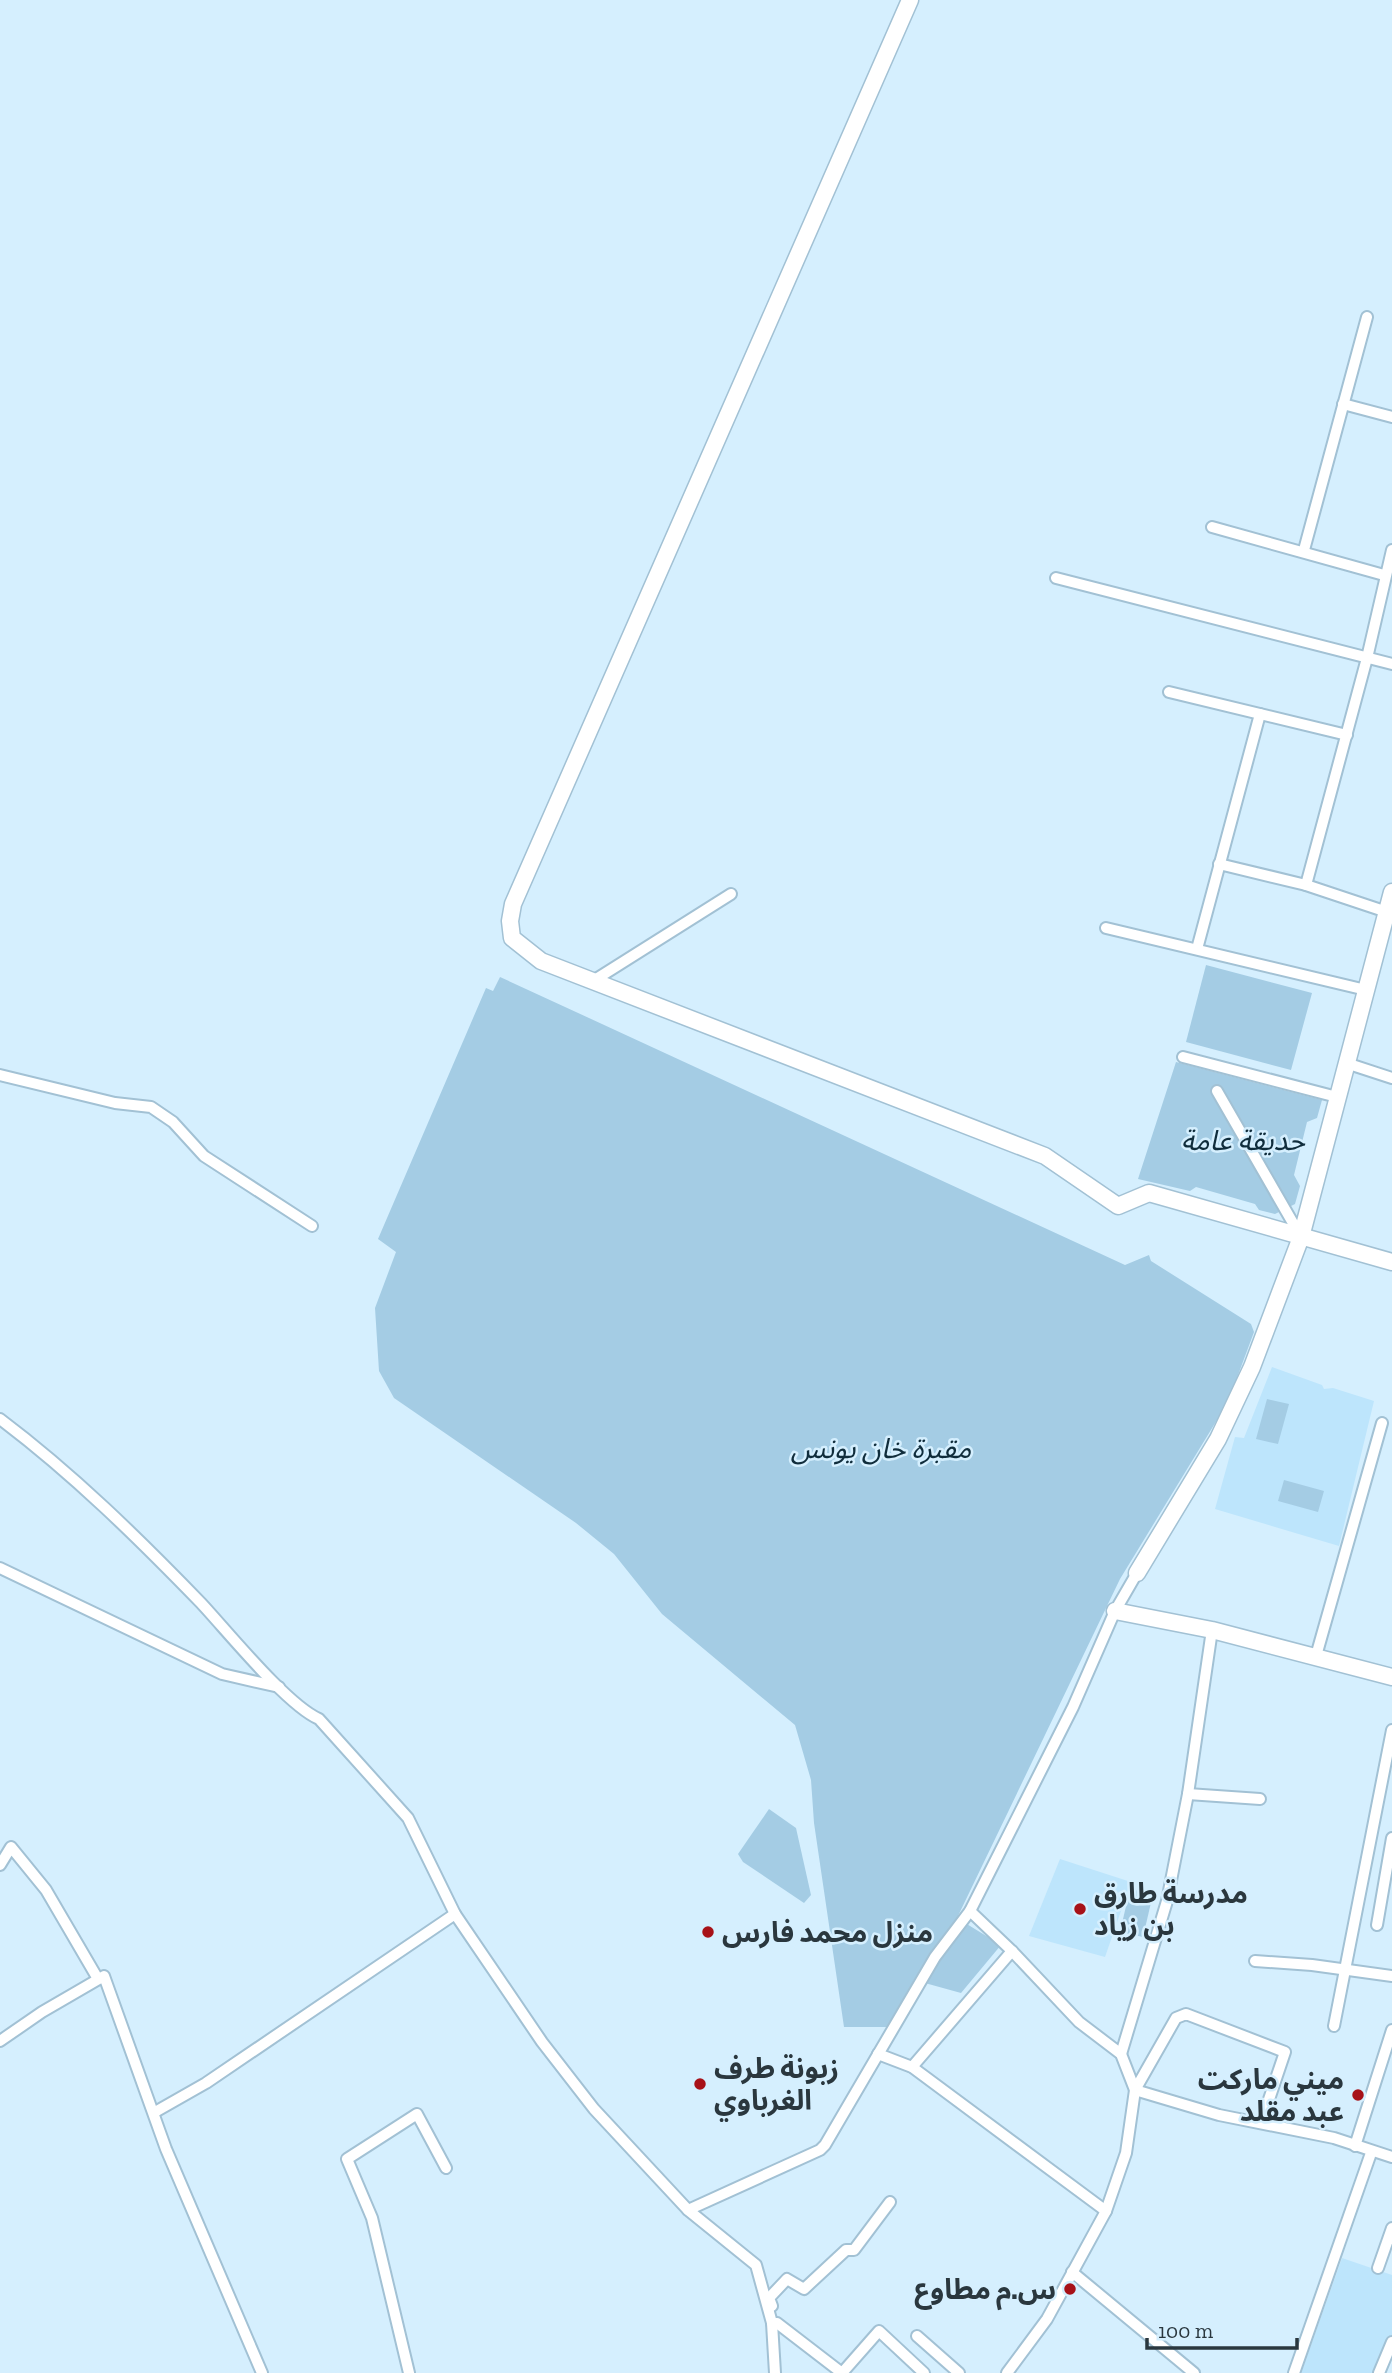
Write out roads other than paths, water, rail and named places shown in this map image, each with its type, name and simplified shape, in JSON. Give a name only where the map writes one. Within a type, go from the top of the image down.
[{"type":"street","points":[[910,0],[513,904],[509,921],[516,944],[541,961],[1045,1156],[1118,1206],[1149,1193],[1392,1262]]},
{"type":"street","points":[[1304,550],[1367,317]]},
{"type":"street","points":[[1343,404],[1392,416]]},
{"type":"street","points":[[1212,527],[1304,550],[1384,575]]},
{"type":"street","points":[[1306,885],[1367,658],[1384,575],[1392,550]]},
{"type":"street","points":[[1056,578],[1392,664]]},
{"type":"street","points":[[1168,692],[1347,735]]},
{"type":"street","points":[[1197,949],[1260,714]]},
{"type":"street","points":[[1219,864],[1306,885],[1387,912]]},
{"type":"street","points":[[688,2210],[820,2150],[860,2090],[935,1957],[970,1911],[1073,1707],[1115,1611],[1218,1439],[1252,1367],[1301,1237],[1392,892]]},
{"type":"street","points":[[593,981],[731,894]]},
{"type":"street","points":[[1106,928],[1366,990]]},
{"type":"street","points":[[1183,1058],[1338,1097]]},
{"type":"street","points":[[1346,1063],[1392,1078]]},
{"type":"street","points":[[0,1074],[115,1104],[151,1107],[173,1122],[204,1156],[313,1226]]},
{"type":"street","points":[[1217,1091],[1301,1237]]},
{"type":"street","points":[[0,1419],[119,1519],[279,1686],[307,1714],[319,1719],[408,1818],[455,1914],[542,2042],[631,2151],[688,2210],[757,2265],[774,2323],[842,2373],[879,2331],[924,2373]]},
{"type":"street","points":[[1316,1656],[1382,1423]]},
{"type":"street","points":[[0,1568],[222,1674],[279,1686]]},
{"type":"street","points":[[1115,1611],[1212,1630],[1392,1678]]},
{"type":"street","points":[[1121,2054],[1167,1901],[1188,1794],[1212,1630]]},
{"type":"street","points":[[1334,2026],[1370,1832],[1387,1773],[1392,1730]]},
{"type":"street","points":[[1188,1794],[1260,1799]]},
{"type":"street","points":[[1370,1832],[1392,1837],[1377,1925]]},
{"type":"street","points":[[0,1865],[11,1847],[46,1890],[98,1979]]},
{"type":"street","points":[[970,1911],[1079,2022],[1121,2054],[1135,2090]]},
{"type":"street","points":[[155,2112],[206,2083],[455,1914]]},
{"type":"street","points":[[912,2067],[1012,1951]]},
{"type":"street","points":[[1255,1961],[1344,1968],[1392,1976]]},
{"type":"street","points":[[0,2041],[42,2012],[104,1976],[155,2112],[166,2149],[262,2373]]},
{"type":"street","points":[[1007,2373],[1047,2319],[1106,2211],[1126,2153],[1135,2090],[1175,2018],[1186,2014],[1285,2052],[1261,2123]]},
{"type":"street","points":[[1355,2147],[1392,2030]]},
{"type":"street","points":[[878,2054],[912,2067],[1106,2211]]},
{"type":"street","points":[[1135,2090],[1219,2115],[1334,2138],[1371,2153],[1392,2157]]},
{"type":"street","points":[[409,2373],[372,2218],[347,2159],[417,2114],[446,2168]]},
{"type":"street","points":[[1294,2373],[1371,2153]]},
{"type":"street","points":[[775,2373],[774,2323],[769,2298],[787,2279],[804,2289],[846,2250],[853,2250],[890,2202]]},
{"type":"street","points":[[1378,2268],[1392,2228]]},
{"type":"street","points":[[1072,2273],[1194,2373]]},
{"type":"street","points":[[917,2336],[959,2373]]},
{"type":"street","points":[[1379,2373],[1392,2343]]},
{"type":"place","name":"مدرسة طارق بن زياد","points":[[1080,1909]]},
{"type":"place","name":"منزل محمد فارس","points":[[708,1932]]},
{"type":"place","name":"زبونة طرف الغرباوي","points":[[700,2084]]},
{"type":"place","name":"ميني ماركت عبد مقلد","points":[[1358,2095]]},
{"type":"place","name":"س.م مطاوع","points":[[1070,2289]]},
{"type":"park label","name":"حديقة عامة","points":[[1243,1140]]},
{"type":"park label","name":"مقبرة خان يونس","points":[[881,1448]]}]
